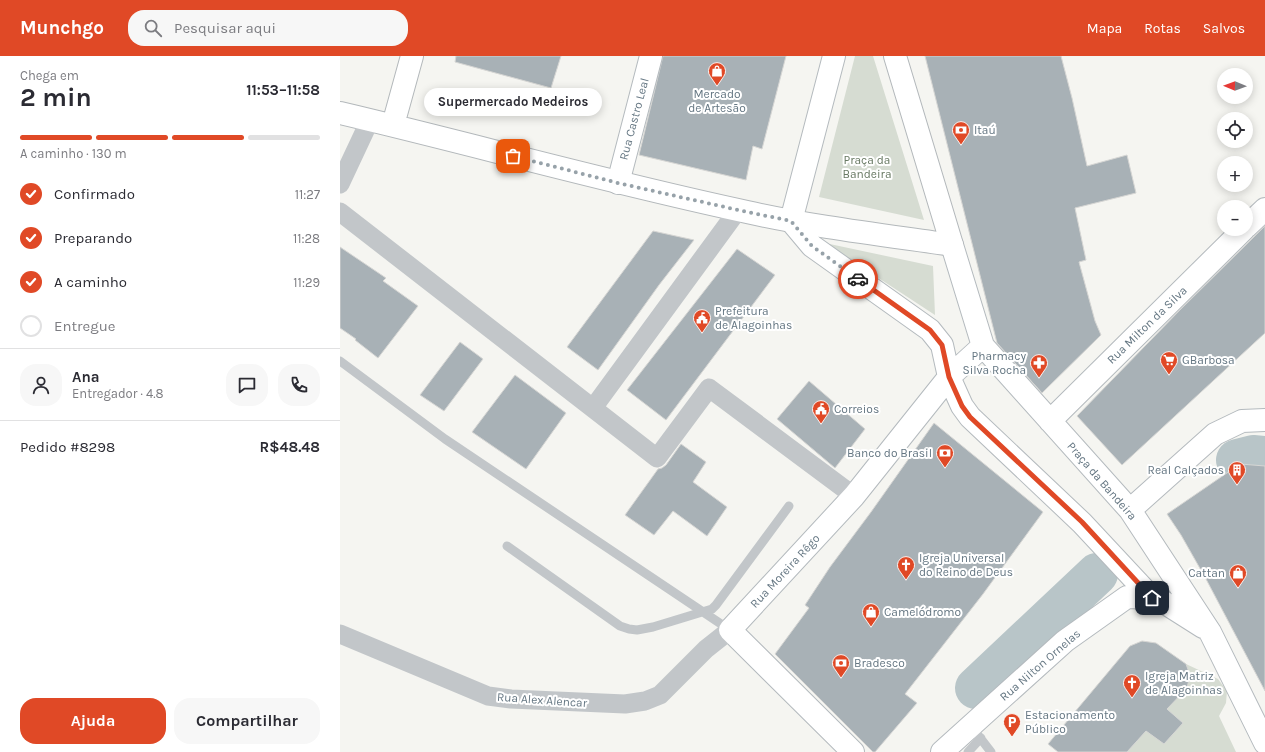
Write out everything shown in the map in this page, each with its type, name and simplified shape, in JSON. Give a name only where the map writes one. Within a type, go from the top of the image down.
[{"type":"main road","points":[[393,125],[412,56]]},
{"type":"main road","name":"Rua Castro Leal","points":[[618,183],[651,56]]},
{"type":"main road","points":[[791,221],[834,56]]},
{"type":"main road","name":"Praça da Bandeira","points":[[895,56],[983,346],[1130,510],[1210,632],[1265,744]]},
{"type":"main road","points":[[340,112],[618,183],[738,210],[791,221],[952,245]]},
{"type":"main road","points":[[1253,220],[1265,209]]},
{"type":"main road","points":[[791,221],[812,246],[930,330],[942,345],[949,377],[962,406],[970,417],[1082,522],[1152,598]]},
{"type":"main road","name":"Rua Milton da Silva","points":[[1050,421],[1237,236]]},
{"type":"main road","name":"Rua Moreira Rêgo","points":[[730,630],[854,496],[949,377],[983,346]]},
{"type":"main road","points":[[1130,510],[1215,434],[1242,421],[1265,420]]},
{"type":"main road","name":"Rua Nilton Ornelas","points":[[942,752],[976,732],[1065,641],[1127,597],[1152,598],[1162,601],[1210,632]]},
{"type":"main road","points":[[730,630],[853,752]]},
{"type":"street","points":[[340,184],[370,120]]},
{"type":"street","points":[[593,408],[738,210]]},
{"type":"street","points":[[340,212],[657,458],[709,388],[854,496]]},
{"type":"street","name":"Rua Alex Alencar","points":[[340,634],[488,696],[511,699],[625,704],[645,701],[660,695],[706,649],[730,630]]},
{"type":"lane","points":[[340,361],[445,439],[730,630]]},
{"type":"lane","points":[[507,546],[620,626],[637,630],[653,627],[712,609],[789,506]]},
{"type":"lane","points":[[968,752],[976,732]]},
{"type":"lane","points":[[976,732],[991,752]]},
{"type":"green space","name":"Praça da Bandeira","points":[[855,56],[873,56],[924,220],[819,197]]},
{"type":"green space","points":[[825,243],[933,266],[935,315]]},
{"type":"green space","points":[[1186,664],[1218,679],[1227,691],[1226,703],[1219,716],[1236,752],[1127,752],[1146,731],[1164,744],[1183,723],[1167,709],[1190,675]]},
{"type":"building","points":[[456,56],[561,56],[551,88],[455,62]]},
{"type":"building","name":"Mercado de Artesão","points":[[663,56],[786,56],[762,149],[753,146],[746,180],[639,155]]},
{"type":"building","points":[[925,56],[1061,56],[1087,166],[1127,155],[1136,193],[1075,208],[1086,260],[1079,262],[1095,321],[1101,335],[1042,393],[997,343]]},
{"type":"building","name":"GBarbosa","points":[[1265,226],[1265,333],[1122,465],[1077,416],[1180,310]]},
{"type":"building","points":[[653,231],[694,240],[659,285],[598,370],[567,347]]},
{"type":"building","points":[[340,247],[386,278],[383,281],[418,306],[378,358],[355,340],[356,339],[340,328]]},
{"type":"building","name":"Prefeitura de Alagoinhas","points":[[737,249],[775,275],[666,420],[627,390]]},
{"type":"building","points":[[460,342],[483,359],[444,411],[420,395]]},
{"type":"building","points":[[515,375],[566,413],[526,469],[472,432]]},
{"type":"building","name":"Correios","points":[[809,381],[865,429],[835,468],[777,419]]},
{"type":"building","points":[[934,423],[1043,512],[983,594],[905,694],[917,703],[875,752],[873,752],[775,654],[809,608],[805,605],[830,567]]},
{"type":"building","points":[[681,444],[706,462],[693,482],[727,507],[707,536],[673,511],[654,535],[625,515],[658,469],[666,465]]},
{"type":"building","points":[[1240,464],[1265,466],[1265,691],[1206,579],[1181,535],[1167,514]]},
{"type":"building","name":"Igreja Matriz de Alagoinhas","points":[[1142,641],[1156,643],[1186,664],[1190,675],[1187,688],[1167,709],[1183,723],[1164,744],[1146,731],[1127,752],[1058,752],[1048,744],[1130,646]]},
{"type":"waterway","points":[[1237,460],[1253,456],[1265,457]]},
{"type":"waterway","points":[[976,688],[1097,574]]},
{"type":"way so far","points":[[513,156],[618,183],[791,221],[812,246],[858,279]]},
{"type":"place","name":"Mercado de Artesão","points":[[717,86]]},
{"type":"place","name":"Itaú","points":[[961,145]]},
{"type":"place","name":"Supermercado Medeiros","points":[[513,156]]},
{"type":"place","name":"Prefeitura de Alagoinhas","points":[[702,333]]},
{"type":"place","name":"GBarbosa","points":[[1169,375]]},
{"type":"place","name":"Pharmacy Silva Rocha","points":[[1039,378]]},
{"type":"place","name":"Correios","points":[[821,424]]},
{"type":"place","name":"Banco do Brasil","points":[[945,468]]},
{"type":"place","name":"Real Calçados","points":[[1237,485]]},
{"type":"place","name":"Igreja Universal do Reino de Deus","points":[[906,580]]},
{"type":"place","name":"Cattan","points":[[1238,588]]},
{"type":"place","name":"Camelódromo","points":[[871,627]]},
{"type":"place","name":"Bradesco","points":[[841,678]]},
{"type":"place","name":"Igreja Matriz de Alagoinhas","points":[[1132,698]]},
{"type":"place","name":"Estacionamento Público","points":[[1012,737]]},
{"type":"route","points":[[858,279],[930,330],[937,337],[942,345],[949,377],[962,406],[970,417],[1082,522],[1152,598]]}]
